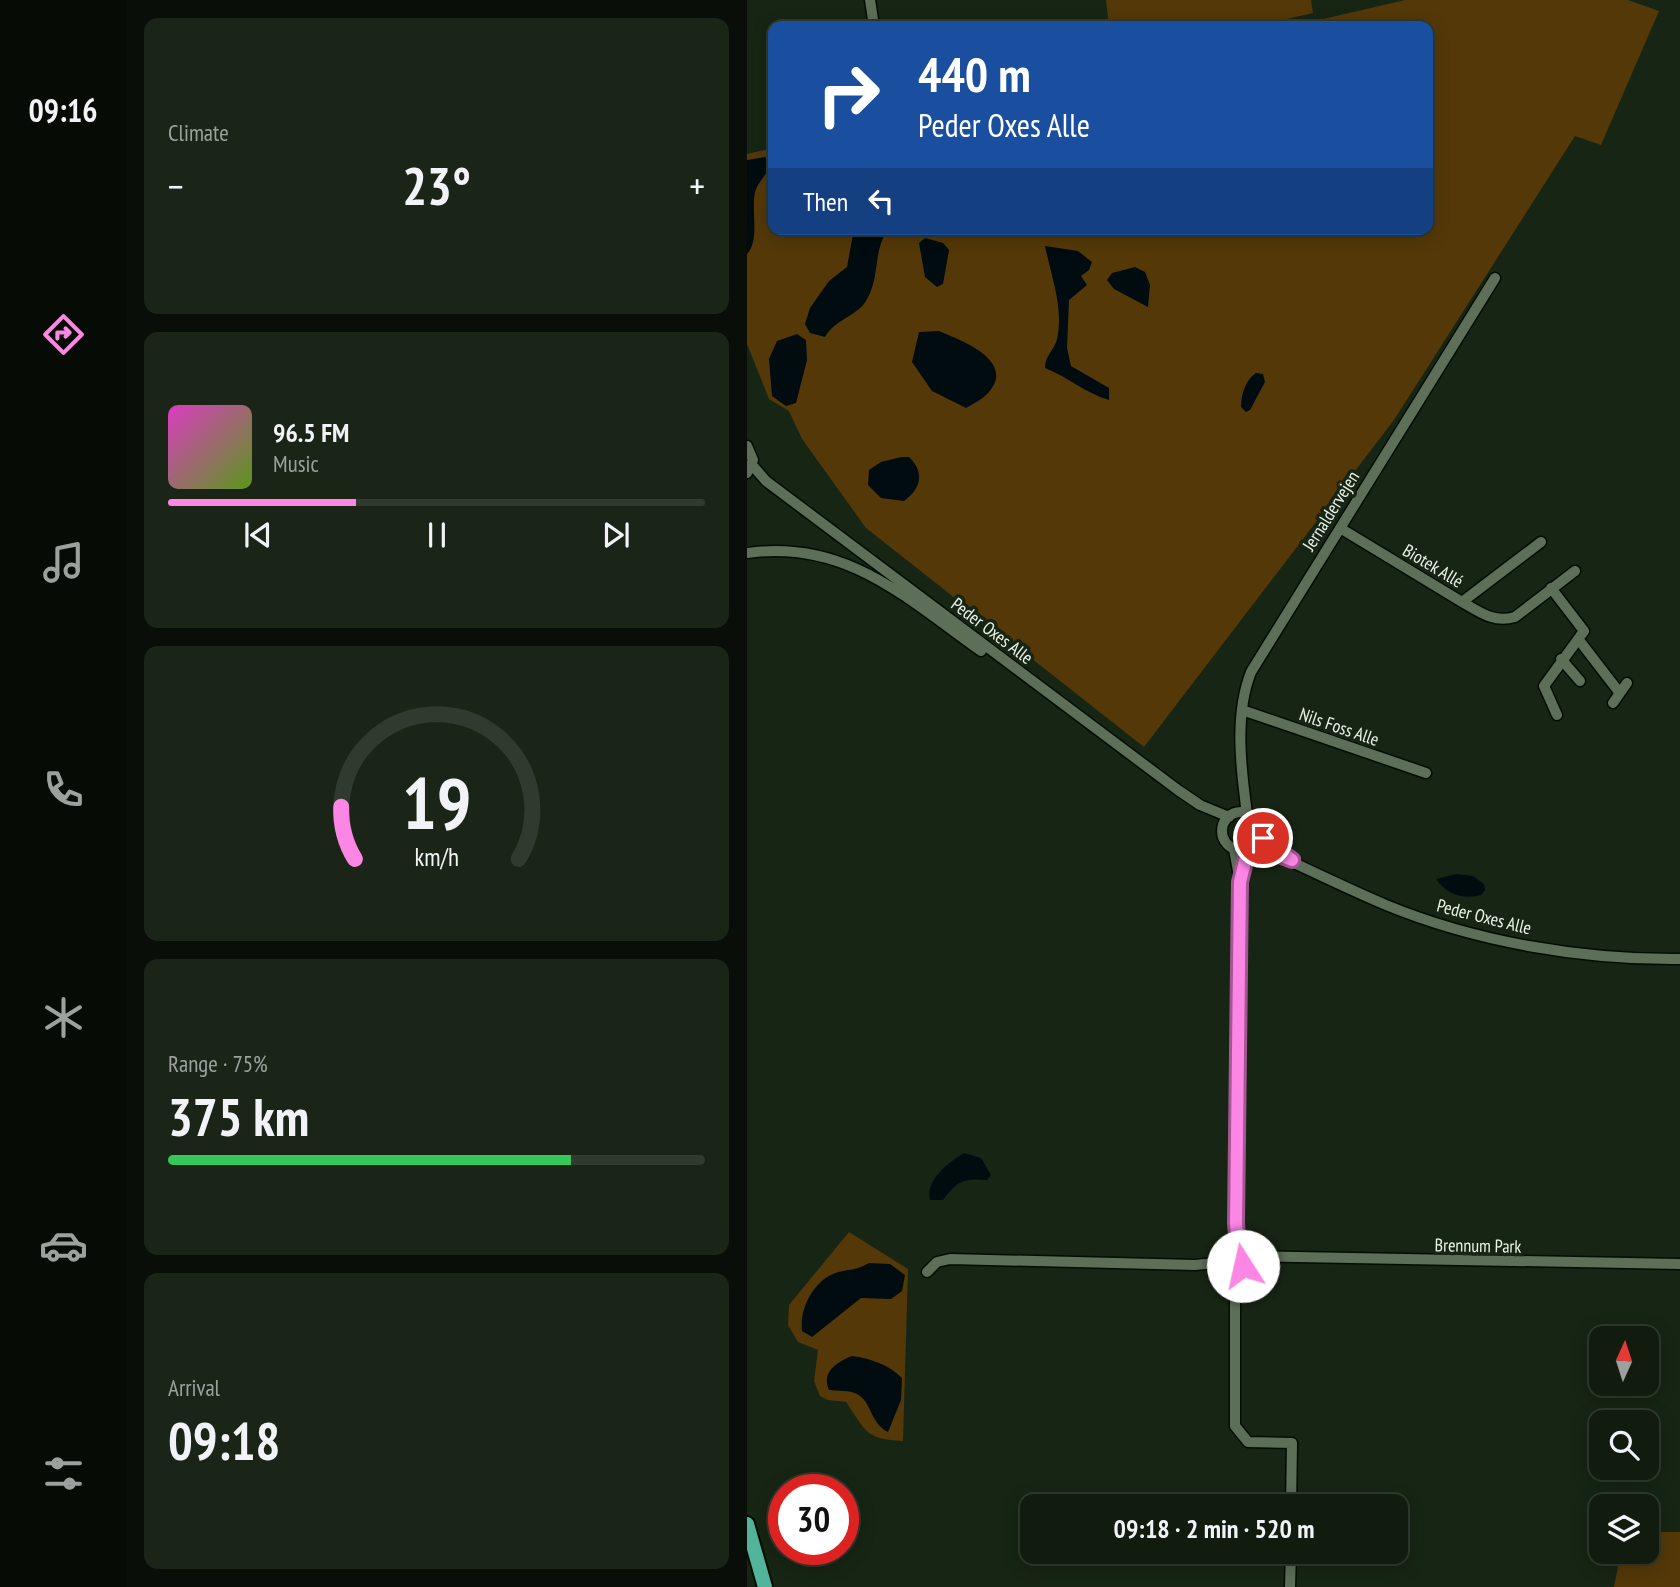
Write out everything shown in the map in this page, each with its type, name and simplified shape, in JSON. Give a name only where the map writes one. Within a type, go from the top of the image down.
[{"type":"highway","points":[[747,1524],[765,1587]]},
{"type":"highway","points":[[747,1549],[756,1587]]},
{"type":"street","points":[[870,0],[873,21]]},
{"type":"street","name":"Jernaldervejen","points":[[1234,818],[1242,776],[1242,710],[1251,672],[1495,278]]},
{"type":"street","points":[[747,446],[753,456],[749,471]]},
{"type":"street","name":"Peder Oxes Alle","points":[[749,471],[1200,805],[1234,818]]},
{"type":"street","name":"Biotek Allé","points":[[1340,528],[1462,602],[1541,542]]},
{"type":"street","points":[[747,553],[777,551],[813,554],[864,570],[1001,665],[1045,691]]},
{"type":"street","points":[[1462,602],[1490,618],[1506,620],[1515,617],[1575,570]]},
{"type":"street","points":[[1551,588],[1583,629],[1579,640],[1561,659],[1544,686],[1557,715]]},
{"type":"street","points":[[1579,640],[1619,692]]},
{"type":"street","points":[[1561,659],[1580,681]]},
{"type":"street","points":[[1613,704],[1627,683]]},
{"type":"street","name":"Nils Foss Alle","points":[[1242,710],[1426,773]]},
{"type":"street","points":[[1240,882],[1251,847],[1259,835],[1257,822],[1234,818],[1224,840],[1234,849],[1240,882],[1236,1223],[1232,1258],[1235,1283],[1235,1426],[1248,1442],[1292,1443],[1291,1494]]},
{"type":"street","name":"Peder Oxes Alle","points":[[1259,835],[1292,860]]},
{"type":"street","points":[[1234,849],[1251,847]]},
{"type":"street","name":"Peder Oxes Alle","points":[[1251,847],[1292,860],[1386,905],[1470,932],[1572,952],[1680,959]]},
{"type":"street","points":[[1232,1258],[1247,1259]]},
{"type":"street","points":[[927,1272],[937,1262],[950,1259],[1178,1263],[1247,1259]]},
{"type":"street","name":"Brennum Park","points":[[1247,1259],[1680,1264]]},
{"type":"street","points":[[1290,1587],[1291,1564]]},
{"type":"shaded area","points":[[1106,0],[1311,0],[1313,13],[1278,21],[1108,21]]},
{"type":"shaded area","points":[[1405,0],[1628,0],[1659,11],[1601,145],[1575,136],[1394,420],[1144,747],[866,528],[802,439],[789,411],[769,399],[747,344],[747,154],[768,149],[768,235],[1433,235],[1433,21],[1315,21]]},
{"type":"shaded area","points":[[765,157],[768,160],[768,170],[755,192],[753,242],[747,254],[747,160]]},
{"type":"shaded area","points":[[853,235],[885,235],[874,283],[866,301],[857,311],[834,326],[825,337],[810,333],[805,324],[810,308],[829,281],[847,267]]},
{"type":"shaded area","points":[[925,238],[943,243],[949,250],[943,284],[937,287],[925,277],[919,243]]},
{"type":"shaded area","points":[[1045,246],[1078,251],[1092,262],[1089,270],[1081,276],[1087,285],[1069,300],[1067,348],[1071,366],[1109,388],[1109,400],[1045,368],[1046,360],[1057,339],[1059,316]]},
{"type":"shaded area","points":[[1135,267],[1145,272],[1150,285],[1148,307],[1114,289],[1107,280],[1112,273]]},
{"type":"shaded area","points":[[939,331],[982,353],[996,370],[995,381],[989,392],[966,408],[932,391],[912,362],[919,332]]},
{"type":"shaded area","points":[[797,334],[806,340],[807,360],[796,403],[786,406],[772,396],[769,359],[777,341]]},
{"type":"shaded area","points":[[1256,373],[1263,374],[1265,382],[1250,410],[1246,412],[1241,407],[1243,392],[1249,379]]},
{"type":"shaded area","points":[[909,457],[914,463],[919,474],[917,486],[904,501],[881,498],[868,485],[869,470],[881,462]]},
{"type":"shaded area","points":[[1457,874],[1473,876],[1484,884],[1485,890],[1481,895],[1461,896],[1445,889],[1436,879]]},
{"type":"shaded area","points":[[964,1153],[981,1158],[991,1175],[987,1180],[962,1182],[943,1200],[930,1200],[929,1193],[935,1179],[945,1167]]},
{"type":"shaded area","points":[[849,1232],[908,1269],[903,1441],[881,1438],[868,1432],[846,1402],[820,1396],[814,1381],[818,1350],[798,1342],[788,1325],[789,1305]]},
{"type":"shaded area","points":[[869,1263],[890,1264],[905,1275],[902,1291],[891,1299],[861,1298],[812,1337],[802,1331],[803,1312],[817,1285],[833,1274]]},
{"type":"shaded area","points":[[852,1356],[879,1363],[902,1378],[901,1400],[888,1432],[882,1428],[866,1402],[857,1394],[829,1390],[827,1378],[832,1368]]},
{"type":"shaded area","points":[[1659,1532],[1680,1532],[1680,1587],[1614,1587],[1619,1564],[1659,1564]]},
{"type":"route","points":[[1243,1266],[1247,1256],[1238,1248],[1236,1223],[1240,882],[1248,849],[1254,845],[1292,860],[1263,838]]}]
